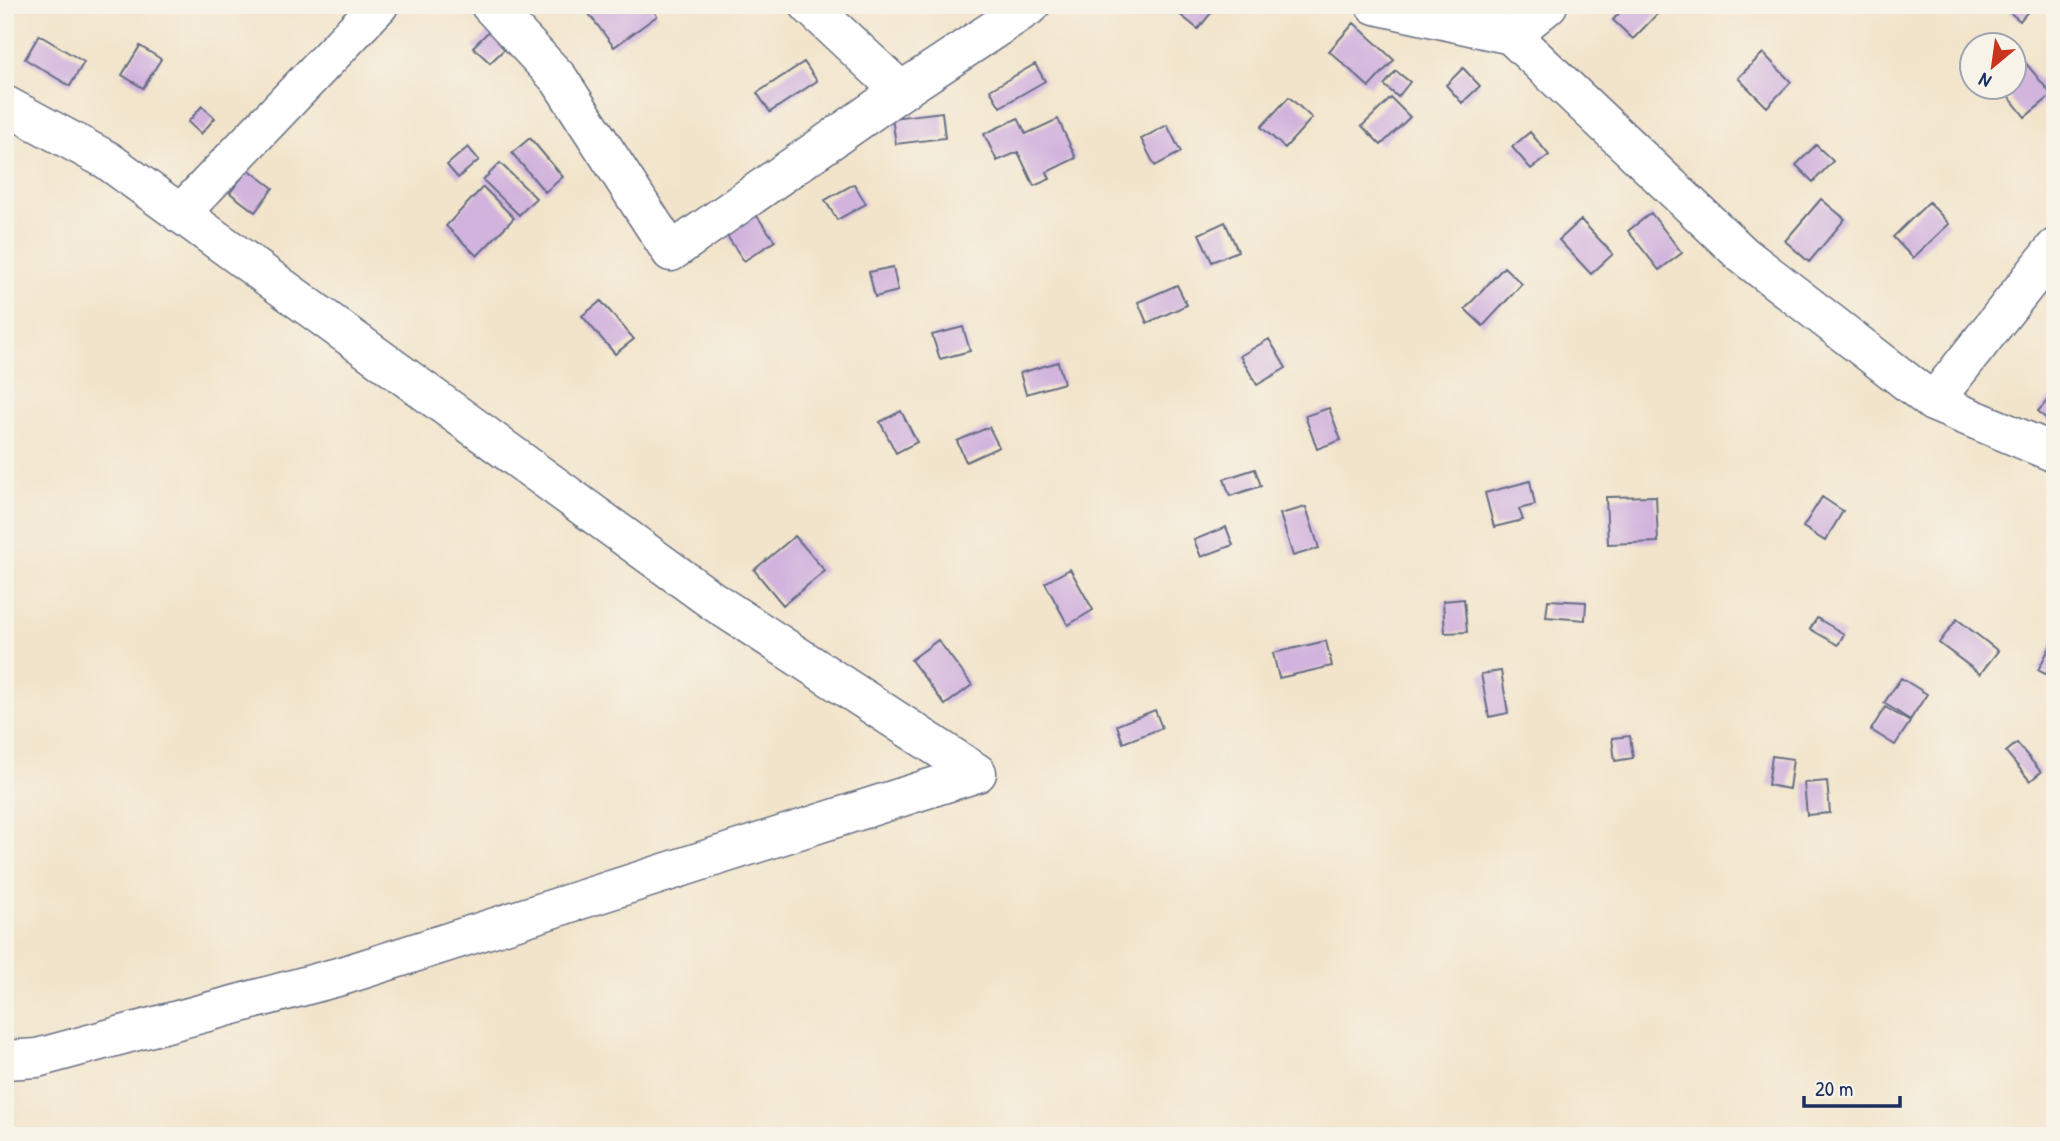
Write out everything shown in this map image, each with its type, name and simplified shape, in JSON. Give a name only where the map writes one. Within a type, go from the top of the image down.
[{"type":"street","points":[[180,214],[379,5]]},
{"type":"street","points":[[491,5],[559,79],[671,252],[901,90],[1031,5]]},
{"type":"street","points":[[809,5],[901,90]]},
{"type":"street","points":[[1375,5],[1511,35],[1743,255],[1933,402],[2055,453]]},
{"type":"street","points":[[1511,35],[1548,5]]},
{"type":"street","points":[[5,105],[107,160],[713,601],[977,773],[345,975],[37,1058],[5,1060]]},
{"type":"street","points":[[1933,402],[2055,248]]},
{"type":"building","points":[[593,5],[650,5],[657,16],[614,47],[586,10]]},
{"type":"building","points":[[1168,5],[1214,5],[1216,7],[1198,29]]},
{"type":"building","points":[[1626,5],[1660,5],[1663,8],[1633,39],[1613,20]]},
{"type":"building","points":[[2001,5],[2033,5],[2020,21]]},
{"type":"building","points":[[1354,23],[1394,60],[1369,87],[1329,51]]},
{"type":"building","points":[[494,26],[511,43],[490,63],[473,47]]},
{"type":"building","points":[[39,35],[84,62],[70,86],[25,59]]},
{"type":"building","points":[[140,46],[161,59],[143,88],[122,75]]},
{"type":"building","points":[[1763,53],[1791,82],[1767,107],[1738,78]]},
{"type":"building","points":[[804,62],[817,81],[770,112],[757,93]]},
{"type":"building","points":[[1035,64],[1045,81],[1000,107],[990,90]]},
{"type":"building","points":[[2028,66],[2052,95],[2025,117],[2013,102],[2028,102]]},
{"type":"building","points":[[1463,68],[1480,86],[1462,103],[1446,85]]},
{"type":"building","points":[[1396,71],[1410,82],[1398,97],[1384,85]]},
{"type":"building","points":[[1289,97],[1312,118],[1285,148],[1261,127]]},
{"type":"building","points":[[1391,98],[1410,117],[1381,145],[1362,126]]},
{"type":"building","points":[[202,106],[215,118],[201,134],[188,122]]},
{"type":"building","points":[[942,112],[945,138],[896,144],[892,118]]},
{"type":"building","points":[[1018,118],[1026,134],[1058,119],[1076,158],[1047,172],[1050,179],[1034,186],[1018,152],[997,161],[984,134]]},
{"type":"building","points":[[1167,125],[1181,152],[1155,166],[1141,139]]},
{"type":"building","points":[[1530,132],[1549,155],[1531,169],[1512,147]]},
{"type":"building","points":[[530,138],[563,177],[545,192],[512,153]]},
{"type":"building","points":[[1816,145],[1833,161],[1813,182],[1796,165]]},
{"type":"building","points":[[468,147],[479,160],[458,178],[447,165]]},
{"type":"building","points":[[500,163],[536,198],[519,215],[483,180]]},
{"type":"building","points":[[248,169],[273,188],[255,212],[230,193]]},
{"type":"building","points":[[854,184],[866,204],[837,220],[825,200]]},
{"type":"building","points":[[483,187],[514,218],[477,256],[446,226]]},
{"type":"building","points":[[1821,199],[1845,219],[1809,262],[1785,241]]},
{"type":"building","points":[[1929,202],[1949,224],[1913,258],[1893,237]]},
{"type":"building","points":[[754,212],[775,241],[744,261],[725,233]]},
{"type":"building","points":[[1651,213],[1682,253],[1659,270],[1628,231]]},
{"type":"building","points":[[1581,220],[1613,254],[1591,274],[1559,240]]},
{"type":"building","points":[[1225,222],[1238,251],[1212,262],[1199,234]]},
{"type":"building","points":[[893,267],[898,291],[875,297],[869,272]]},
{"type":"building","points":[[1504,267],[1522,284],[1483,326],[1465,309]]},
{"type":"building","points":[[1177,285],[1187,305],[1147,323],[1138,302]]},
{"type":"building","points":[[601,301],[634,339],[615,354],[582,316]]},
{"type":"building","points":[[963,327],[970,351],[940,359],[932,335]]},
{"type":"building","points":[[1269,339],[1286,368],[1257,385],[1240,356]]},
{"type":"building","points":[[1058,362],[1064,383],[1026,394],[1020,373]]},
{"type":"building","points":[[2055,393],[2055,427],[2038,411]]},
{"type":"building","points":[[1329,408],[1341,440],[1317,449],[1305,416]]},
{"type":"building","points":[[901,411],[917,442],[896,453],[880,422]]},
{"type":"building","points":[[989,427],[999,447],[966,462],[957,441]]},
{"type":"building","points":[[1255,469],[1261,486],[1230,496],[1224,479]]},
{"type":"building","points":[[1530,481],[1535,505],[1519,509],[1523,520],[1494,527],[1485,493]]},
{"type":"building","points":[[1656,496],[1658,542],[1608,544],[1606,497]]},
{"type":"building","points":[[1822,497],[1843,511],[1825,541],[1803,527]]},
{"type":"building","points":[[1306,507],[1319,548],[1293,556],[1280,514]]},
{"type":"building","points":[[1226,527],[1233,545],[1201,557],[1194,540]]},
{"type":"building","points":[[795,536],[825,571],[783,605],[754,570]]},
{"type":"building","points":[[1070,569],[1093,610],[1068,625],[1045,583]]},
{"type":"building","points":[[1464,599],[1467,632],[1445,633],[1443,601]]},
{"type":"building","points":[[1548,600],[1586,602],[1585,620],[1546,617]]},
{"type":"building","points":[[1817,618],[1844,634],[1838,645],[1810,629]]},
{"type":"building","points":[[1957,619],[1998,651],[1980,674],[1939,643]]},
{"type":"building","points":[[938,640],[972,685],[945,705],[911,660]]},
{"type":"building","points":[[1326,641],[1332,666],[1279,678],[1273,653]]},
{"type":"building","points":[[2052,643],[2055,645],[2055,679],[2038,670]]},
{"type":"building","points":[[1501,671],[1508,713],[1489,717],[1481,674]]},
{"type":"building","points":[[1901,678],[1927,694],[1910,720],[1884,703]]},
{"type":"building","points":[[1885,707],[1910,722],[1895,745],[1871,730]]},
{"type":"building","points":[[1155,710],[1162,728],[1123,743],[1117,725]]},
{"type":"building","points":[[1630,736],[1633,758],[1615,761],[1612,738]]},
{"type":"building","points":[[2017,743],[2041,772],[2030,781],[2006,752]]},
{"type":"building","points":[[1772,756],[1793,759],[1789,789],[1768,785]]},
{"type":"building","points":[[1827,781],[1830,813],[1807,815],[1804,783]]}]
